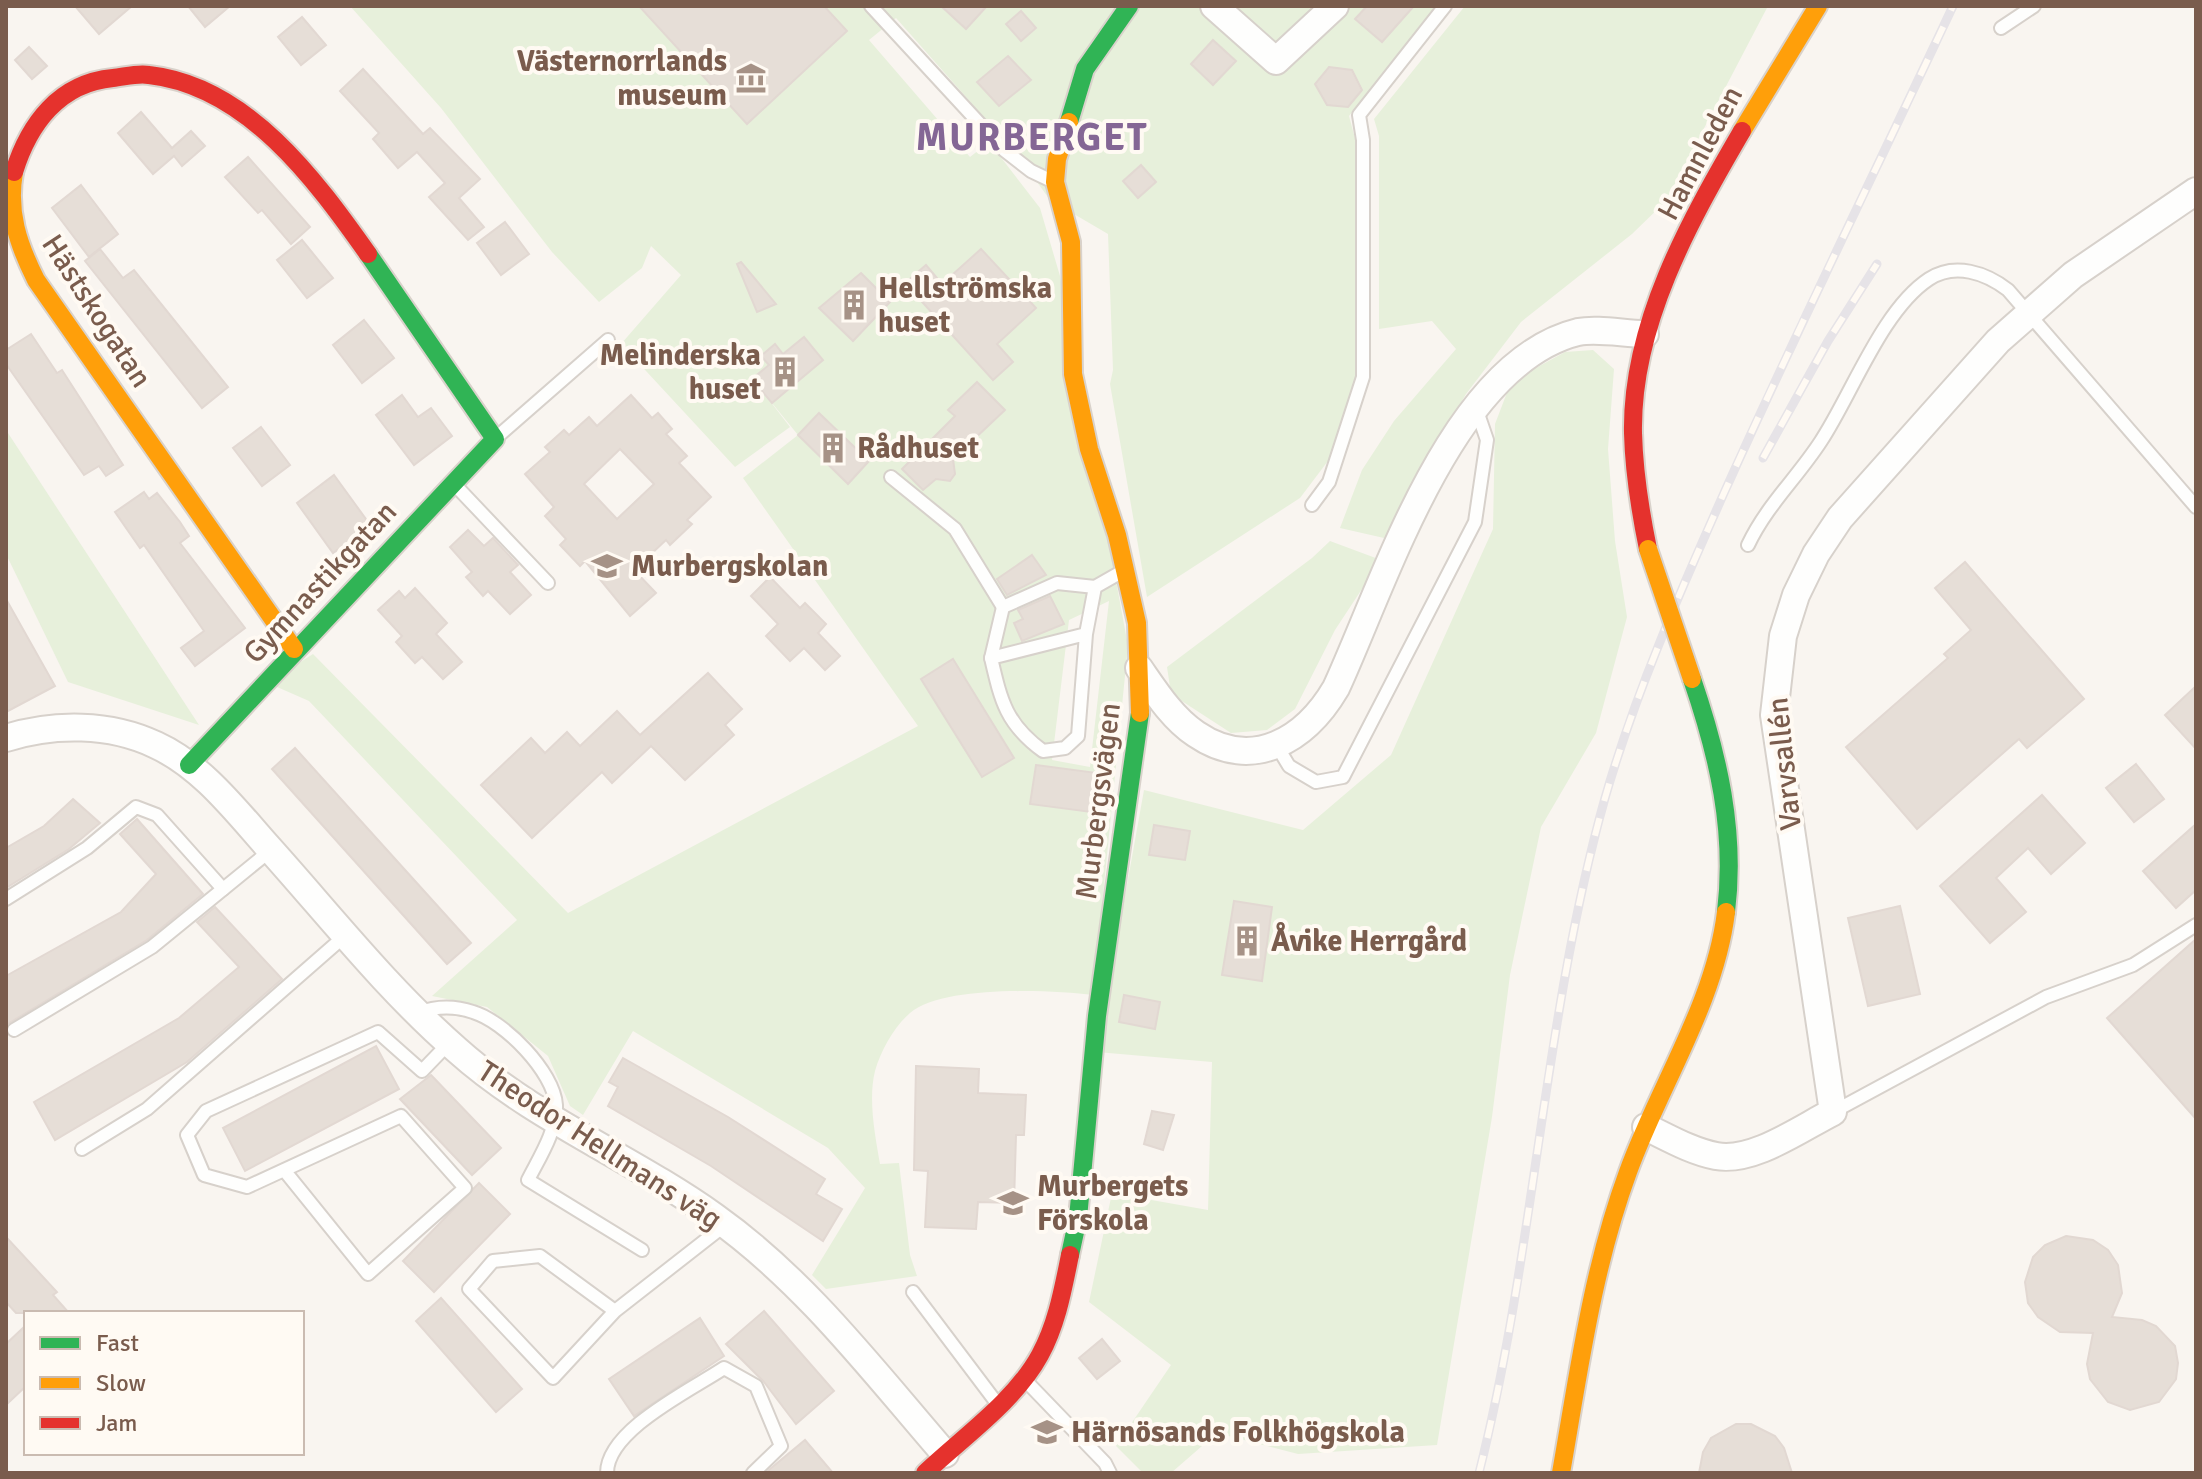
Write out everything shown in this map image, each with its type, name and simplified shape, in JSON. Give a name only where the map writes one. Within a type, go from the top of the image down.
[{"type":"street","name":"Murbergsvägen","points":[[925,1473],[998,1404],[1040,1355],[1058,1312],[1078,1218],[1097,1016],[1140,720],[1139,668],[1137,623],[1126,570],[1079,410],[1073,374],[1071,242],[1055,182],[1057,159],[1085,69],[1129,6]]},
{"type":"street","points":[[1214,6],[1276,61],[1335,6]]},
{"type":"street","name":"Hamnleden","points":[[1645,334],[1655,300],[1727,156],[1818,6]]},
{"type":"street","name":"Hästskogatan","points":[[294,649],[258,603],[26,260],[8,197],[15,162],[38,117],[93,82],[128,75],[162,78],[229,105],[282,145],[326,194],[495,439]]},
{"type":"street","name":"Varvsallén","points":[[1833,1112],[1774,715],[1783,636],[1796,595],[1816,554],[1840,518],[1960,381],[2028,313],[2073,275],[2196,191]]},
{"type":"street","points":[[1139,668],[1169,709],[1196,735],[1226,747],[1252,750],[1277,746],[1320,715],[1336,688],[1423,492],[1446,449],[1476,408],[1516,365],[1544,345],[1581,332],[1645,334]]},
{"type":"street","name":"Varvsallén","points":[[1561,1473],[1608,1229],[1646,1127],[1711,974],[1725,924],[1728,899],[1729,840],[1719,758],[1648,549],[1636,503],[1633,445],[1635,395],[1645,334]]},
{"type":"street","name":"Gymnastikgatan","points":[[189,765],[294,649],[495,439]]},
{"type":"street","name":"Theodor Hellmans väg","points":[[6,738],[34,730],[78,727],[107,731],[156,745],[189,765],[449,1043],[501,1087],[725,1225],[770,1260],[829,1320],[945,1454]]},
{"type":"street","points":[[1646,1127],[1689,1148],[1719,1157],[1748,1152],[1833,1112]]},
{"type":"lane","points":[[871,6],[1004,150],[1031,171],[1055,182]]},
{"type":"lane","points":[[1312,505],[1329,482],[1363,377],[1363,140],[1359,115],[1445,6]]},
{"type":"lane","points":[[2001,28],[2034,6]]},
{"type":"lane","points":[[1748,545],[1762,515],[1795,479],[1823,438],[1895,315],[1929,279],[1942,273],[1978,272],[2008,290],[2196,507]]},
{"type":"lane","points":[[495,439],[608,340]]},
{"type":"lane","points":[[1277,746],[1289,766],[1316,782],[1343,777],[1475,522],[1487,440],[1476,408]]},
{"type":"lane","points":[[891,477],[955,529],[1003,607],[991,658],[1004,711],[1027,739],[1043,751],[1065,748],[1078,736],[1086,634],[1095,587]]},
{"type":"lane","points":[[453,483],[548,583]]},
{"type":"lane","points":[[1003,607],[1023,595],[1057,583],[1095,587],[1126,570]]},
{"type":"lane","points":[[991,658],[1086,634]]},
{"type":"lane","points":[[6,899],[87,848],[136,807],[157,815],[223,889]]},
{"type":"lane","points":[[14,1030],[152,947],[271,850]]},
{"type":"lane","points":[[1833,1112],[2046,997],[2133,965],[2196,925]]},
{"type":"lane","points":[[82,1149],[147,1109],[347,934]]},
{"type":"lane","points":[[418,1013],[447,1007],[474,1012],[487,1019],[543,1068],[554,1095],[555,1122],[528,1180],[642,1250]]},
{"type":"lane","points":[[284,1170],[368,1274],[465,1188],[401,1116],[247,1187],[204,1175],[187,1135],[206,1111],[378,1032],[422,1071],[449,1043]]},
{"type":"lane","points":[[615,1311],[540,1256],[493,1261],[469,1289],[553,1378],[615,1311],[725,1225]]},
{"type":"lane","points":[[913,1292],[998,1404]]},
{"type":"lane","points":[[607,1473],[607,1464],[623,1435],[724,1368],[756,1386],[781,1446],[753,1473]]},
{"type":"lane","points":[[1023,1378],[1105,1463],[1110,1473]]},
{"type":"green space","points":[[350,6],[1436,6],[1349,116],[1356,142],[1356,375],[1334,453],[1300,498],[1147,597],[1110,384],[1113,370],[1108,234],[1050,200],[1019,157],[896,18],[869,40],[970,157],[989,142],[1040,208],[1060,276],[1128,646],[1093,995],[998,992],[947,998],[926,1004],[910,1013],[899,1025],[875,1071],[872,1105],[880,1164],[899,1163],[910,1255],[917,1276],[826,1289],[812,1275],[865,1188],[828,1148],[633,1031],[583,1115],[570,1106],[548,1056],[487,1007],[432,996],[517,920],[309,701],[268,683],[313,654],[568,913],[918,726],[743,478],[798,435],[763,392],[790,427],[735,467],[621,344],[681,275],[651,246],[642,268],[599,302],[552,252],[441,108]],"holes":[[[1109,601],[1090,767],[1052,760],[1069,620]]]},
{"type":"green space","points":[[1465,6],[1768,6],[1666,201],[1632,234],[1521,322],[1466,394],[1384,538],[1340,528],[1362,470],[1394,421],[1456,349],[1432,321],[1379,329],[1379,136],[1374,119]]},
{"type":"green space","points":[[1593,350],[1614,369],[1608,449],[1615,541],[1627,617],[1596,733],[1541,827],[1510,975],[1492,1117],[1437,1445],[1298,1454],[1217,1433],[1171,1473],[1143,1473],[1116,1446],[1171,1365],[1089,1302],[1112,1193],[1208,1210],[1212,1062],[1097,1052],[1144,790],[1303,830],[1391,755],[1493,529],[1495,424],[1508,390],[1534,369],[1565,352]]},
{"type":"green space","points":[[6,430],[199,725],[68,682],[6,554]]},
{"type":"green space","points":[[1330,541],[1381,560],[1335,630],[1295,709],[1267,730],[1231,733],[1171,694],[1167,667],[1312,558]]},
{"type":"building","points":[[75,6],[132,6],[99,34]]},
{"type":"building","points":[[188,6],[230,6],[205,27]]},
{"type":"building","name":"Västernorrlands museum","points":[[639,6],[824,6],[847,31],[747,124]]},
{"type":"building","points":[[941,6],[987,6],[966,29]]},
{"type":"building","points":[[1367,6],[1414,6],[1382,42],[1355,19]]},
{"type":"building","points":[[1021,11],[1036,28],[1021,41],[1006,24]]},
{"type":"building","points":[[302,17],[326,45],[301,65],[278,37]]},
{"type":"building","points":[[1213,40],[1236,61],[1213,85],[1191,64]]},
{"type":"building","points":[[29,47],[47,66],[32,79],[15,60]]},
{"type":"building","points":[[1008,56],[1031,80],[999,106],[977,82]]},
{"type":"building","points":[[1329,67],[1352,70],[1362,90],[1348,107],[1327,105],[1315,84]]},
{"type":"building","points":[[363,69],[423,134],[430,128],[480,179],[459,198],[484,227],[468,240],[429,197],[445,183],[417,152],[398,168],[373,139],[379,133],[340,91]]},
{"type":"building","points":[[141,112],[172,148],[191,131],[205,146],[182,166],[174,156],[153,174],[118,133]]},
{"type":"building","points":[[248,157],[310,227],[291,244],[262,210],[258,213],[225,177]]},
{"type":"building","points":[[1141,165],[1156,182],[1138,198],[1123,181]]},
{"type":"building","points":[[81,185],[118,234],[89,257],[52,208]]},
{"type":"building","points":[[505,222],[529,254],[501,275],[477,243]]},
{"type":"building","points":[[302,240],[333,278],[307,298],[277,260]]},
{"type":"building","points":[[100,249],[123,278],[134,270],[228,387],[202,408],[85,261]]},
{"type":"building","points":[[981,249],[1036,308],[997,344],[1013,362],[993,380],[905,283],[926,265],[942,284]]},
{"type":"building","points":[[741,262],[776,304],[757,312],[737,264]]},
{"type":"building","name":"Hellströmska huset","points":[[861,273],[890,302],[853,341],[819,308]]},
{"type":"building","points":[[364,320],[394,358],[362,383],[333,345]]},
{"type":"building","points":[[31,334],[57,373],[62,370],[123,465],[106,476],[99,466],[84,475],[6,364],[6,350]]},
{"type":"building","name":"Melinderska huset","points":[[804,337],[823,360],[772,403],[752,379],[769,365],[761,356],[775,344],[783,354]]},
{"type":"building","points":[[977,382],[1005,410],[953,459],[955,474],[950,481],[936,479],[923,490],[902,469],[955,416],[948,410]]},
{"type":"building","points":[[402,395],[418,417],[431,408],[452,436],[414,465],[376,415]]},
{"type":"building","points":[[631,395],[652,418],[658,413],[672,429],[666,434],[687,456],[679,463],[711,497],[687,520],[692,524],[670,545],[666,540],[634,570],[656,593],[630,616],[585,561],[580,566],[560,545],[566,539],[545,516],[554,507],[525,474],[550,452],[545,447],[564,430],[569,435],[589,417],[597,426]],"holes":[[[620,449],[654,484],[617,519],[584,484]]]},
{"type":"building","name":"Rådhuset","points":[[819,413],[869,461],[848,484],[798,435]]},
{"type":"building","points":[[261,427],[290,465],[262,486],[233,448]]},
{"type":"building","points":[[334,475],[371,526],[333,553],[297,503]]},
{"type":"building","points":[[144,492],[149,499],[157,493],[180,522],[189,536],[180,543],[245,628],[195,666],[181,648],[204,631],[144,545],[140,548],[115,512]]},
{"type":"building","points":[[468,530],[484,546],[493,538],[518,565],[510,572],[531,595],[510,614],[488,591],[483,596],[466,577],[472,572],[450,547]]},
{"type":"building","points":[[1032,555],[1046,575],[1007,595],[997,579]]},
{"type":"building","points":[[1965,562],[2084,699],[2027,748],[2019,739],[1917,829],[1846,747],[1948,658],[1944,654],[1971,630],[1935,588]]},
{"type":"building","points":[[770,577],[800,608],[805,603],[826,624],[818,633],[840,656],[825,670],[804,648],[790,661],[766,636],[778,624],[751,596]]},
{"type":"building","points":[[415,588],[447,623],[436,634],[462,662],[443,679],[422,657],[415,663],[396,642],[402,636],[378,610],[399,591],[405,598]]},
{"type":"building","points":[[1050,596],[1064,624],[1022,641],[1014,623],[1023,619],[1018,610]]},
{"type":"building","points":[[6,599],[55,686],[6,712]]},
{"type":"building","points":[[953,659],[1014,758],[982,777],[921,679]]},
{"type":"building","points":[[708,673],[742,709],[725,725],[734,735],[685,780],[651,746],[612,783],[602,772],[532,838],[481,785],[531,738],[545,753],[567,732],[580,746],[617,711],[640,735]]},
{"type":"building","points":[[2196,686],[2196,749],[2165,715]]},
{"type":"building","points":[[295,748],[471,943],[447,964],[272,769]]},
{"type":"building","points":[[2136,764],[2164,799],[2134,822],[2106,788]]},
{"type":"building","points":[[1036,765],[1097,773],[1091,812],[1030,804]]},
{"type":"building","points":[[2042,795],[2085,843],[2051,874],[2028,848],[1996,878],[2026,912],[1990,943],[1940,886]]},
{"type":"building","points":[[73,799],[100,823],[69,849],[6,888],[6,848],[44,826]]},
{"type":"building","points":[[137,819],[203,894],[147,940],[6,1025],[6,976],[121,912],[156,874],[120,834]]},
{"type":"building","points":[[2196,824],[2196,890],[2176,908],[2143,871]]},
{"type":"building","points":[[1154,825],[1190,831],[1185,860],[1149,855]]},
{"type":"building","name":"Åvike Herrgård","points":[[1234,901],[1272,907],[1262,981],[1222,975]]},
{"type":"building","points":[[1900,906],[1920,994],[1868,1006],[1848,918]]},
{"type":"building","points":[[215,907],[282,979],[187,1062],[55,1140],[34,1102],[179,1018],[239,967],[197,922]]},
{"type":"building","points":[[2196,939],[2196,1119],[2107,1018]]},
{"type":"building","points":[[1124,995],[1160,1002],[1155,1029],[1119,1022]]},
{"type":"building","points":[[376,1046],[399,1089],[245,1171],[223,1128]]},
{"type":"building","points":[[623,1058],[728,1117],[825,1179],[816,1194],[842,1209],[823,1241],[711,1166],[608,1106],[618,1087],[609,1082]]},
{"type":"building","points":[[916,1066],[979,1069],[978,1093],[1026,1095],[1024,1135],[1016,1135],[1014,1203],[978,1202],[976,1229],[925,1227],[928,1171],[914,1170]]},
{"type":"building","points":[[431,1075],[501,1148],[472,1175],[400,1099]]},
{"type":"building","points":[[1152,1111],[1174,1115],[1163,1150],[1144,1144]]},
{"type":"building","points":[[479,1183],[510,1214],[434,1292],[403,1261]]},
{"type":"building","points":[[2066,1236],[2093,1240],[2108,1250],[2118,1265],[2122,1293],[2112,1317],[2142,1320],[2156,1326],[2175,1346],[2178,1363],[2176,1379],[2159,1402],[2130,1410],[2108,1402],[2090,1379],[2087,1364],[2093,1333],[2060,1332],[2038,1317],[2028,1303],[2025,1282],[2033,1257],[2045,1245]]},
{"type":"building","points":[[6,1237],[57,1292],[53,1295],[67,1311],[16,1313],[6,1302]]},
{"type":"building","points":[[441,1298],[522,1389],[496,1412],[416,1321]]},
{"type":"building","points":[[764,1311],[834,1391],[796,1424],[764,1382],[726,1344]]},
{"type":"building","points":[[700,1318],[724,1356],[634,1416],[609,1379]]},
{"type":"building","points":[[24,1327],[24,1388],[6,1405],[6,1344]]},
{"type":"building","points":[[1102,1339],[1120,1361],[1097,1379],[1079,1358]]},
{"type":"building","points":[[1736,1424],[1751,1424],[1775,1436],[1784,1448],[1792,1473],[1699,1473],[1703,1452],[1711,1438]]},
{"type":"building","points":[[805,1440],[833,1473],[766,1473],[770,1469]]},
{"type":"railway","points":[[1479,1473],[1514,1305],[1567,965],[1584,881],[1617,759],[1659,644],[1724,493],[1953,6]]},
{"type":"railway","points":[[1763,458],[1828,341],[1877,264]]},
{"type":"traffic: fast","points":[[1069,122],[1085,69],[1129,6]]},
{"type":"traffic: fast","points":[[189,765],[495,439],[368,254]]},
{"type":"traffic: fast","points":[[1692,679],[1710,736],[1722,794],[1729,852],[1726,912]]},
{"type":"traffic: fast","points":[[1070,1255],[1078,1218],[1097,1016],[1140,713]]},
{"type":"traffic: slow","points":[[1742,131],[1818,6]]},
{"type":"traffic: slow","points":[[1069,122],[1057,159],[1055,182],[1071,242],[1073,374],[1089,449],[1117,535],[1137,623],[1140,713]]},
{"type":"traffic: slow","points":[[14,172],[13,214],[24,254],[36,280],[294,649]]},
{"type":"traffic: slow","points":[[1648,549],[1692,679]]},
{"type":"traffic: slow","points":[[1561,1473],[1588,1321],[1605,1246],[1628,1172],[1710,979],[1726,912]]},
{"type":"traffic: jam","points":[[14,172],[38,122],[62,97],[77,88],[140,74],[184,83],[217,97],[275,140],[325,196],[368,254]]},
{"type":"traffic: jam","points":[[1648,549],[1638,491],[1633,433],[1635,393],[1642,353],[1653,314],[1684,238],[1742,131]]},
{"type":"traffic: jam","points":[[925,1473],[1003,1403],[1029,1372],[1051,1331],[1070,1255]]},
{"type":"place","name":"Västernorrlands museum","points":[[751,78]]},
{"type":"place","name":"Hellströmska huset","points":[[854,305]]},
{"type":"place","name":"Melinderska huset","points":[[785,372]]},
{"type":"place","name":"Rådhuset","points":[[833,448]]},
{"type":"place","name":"Murbergskolan","points":[[607,566]]},
{"type":"place","name":"Åvike Herrgård","points":[[1247,941]]},
{"type":"place","name":"Murbergets Förskola","points":[[1013,1203]]},
{"type":"place","name":"Härnösands Folkhögskola","points":[[1047,1432]]},
{"type":"district","name":"MURBERGET","points":[[1032,137]]}]
